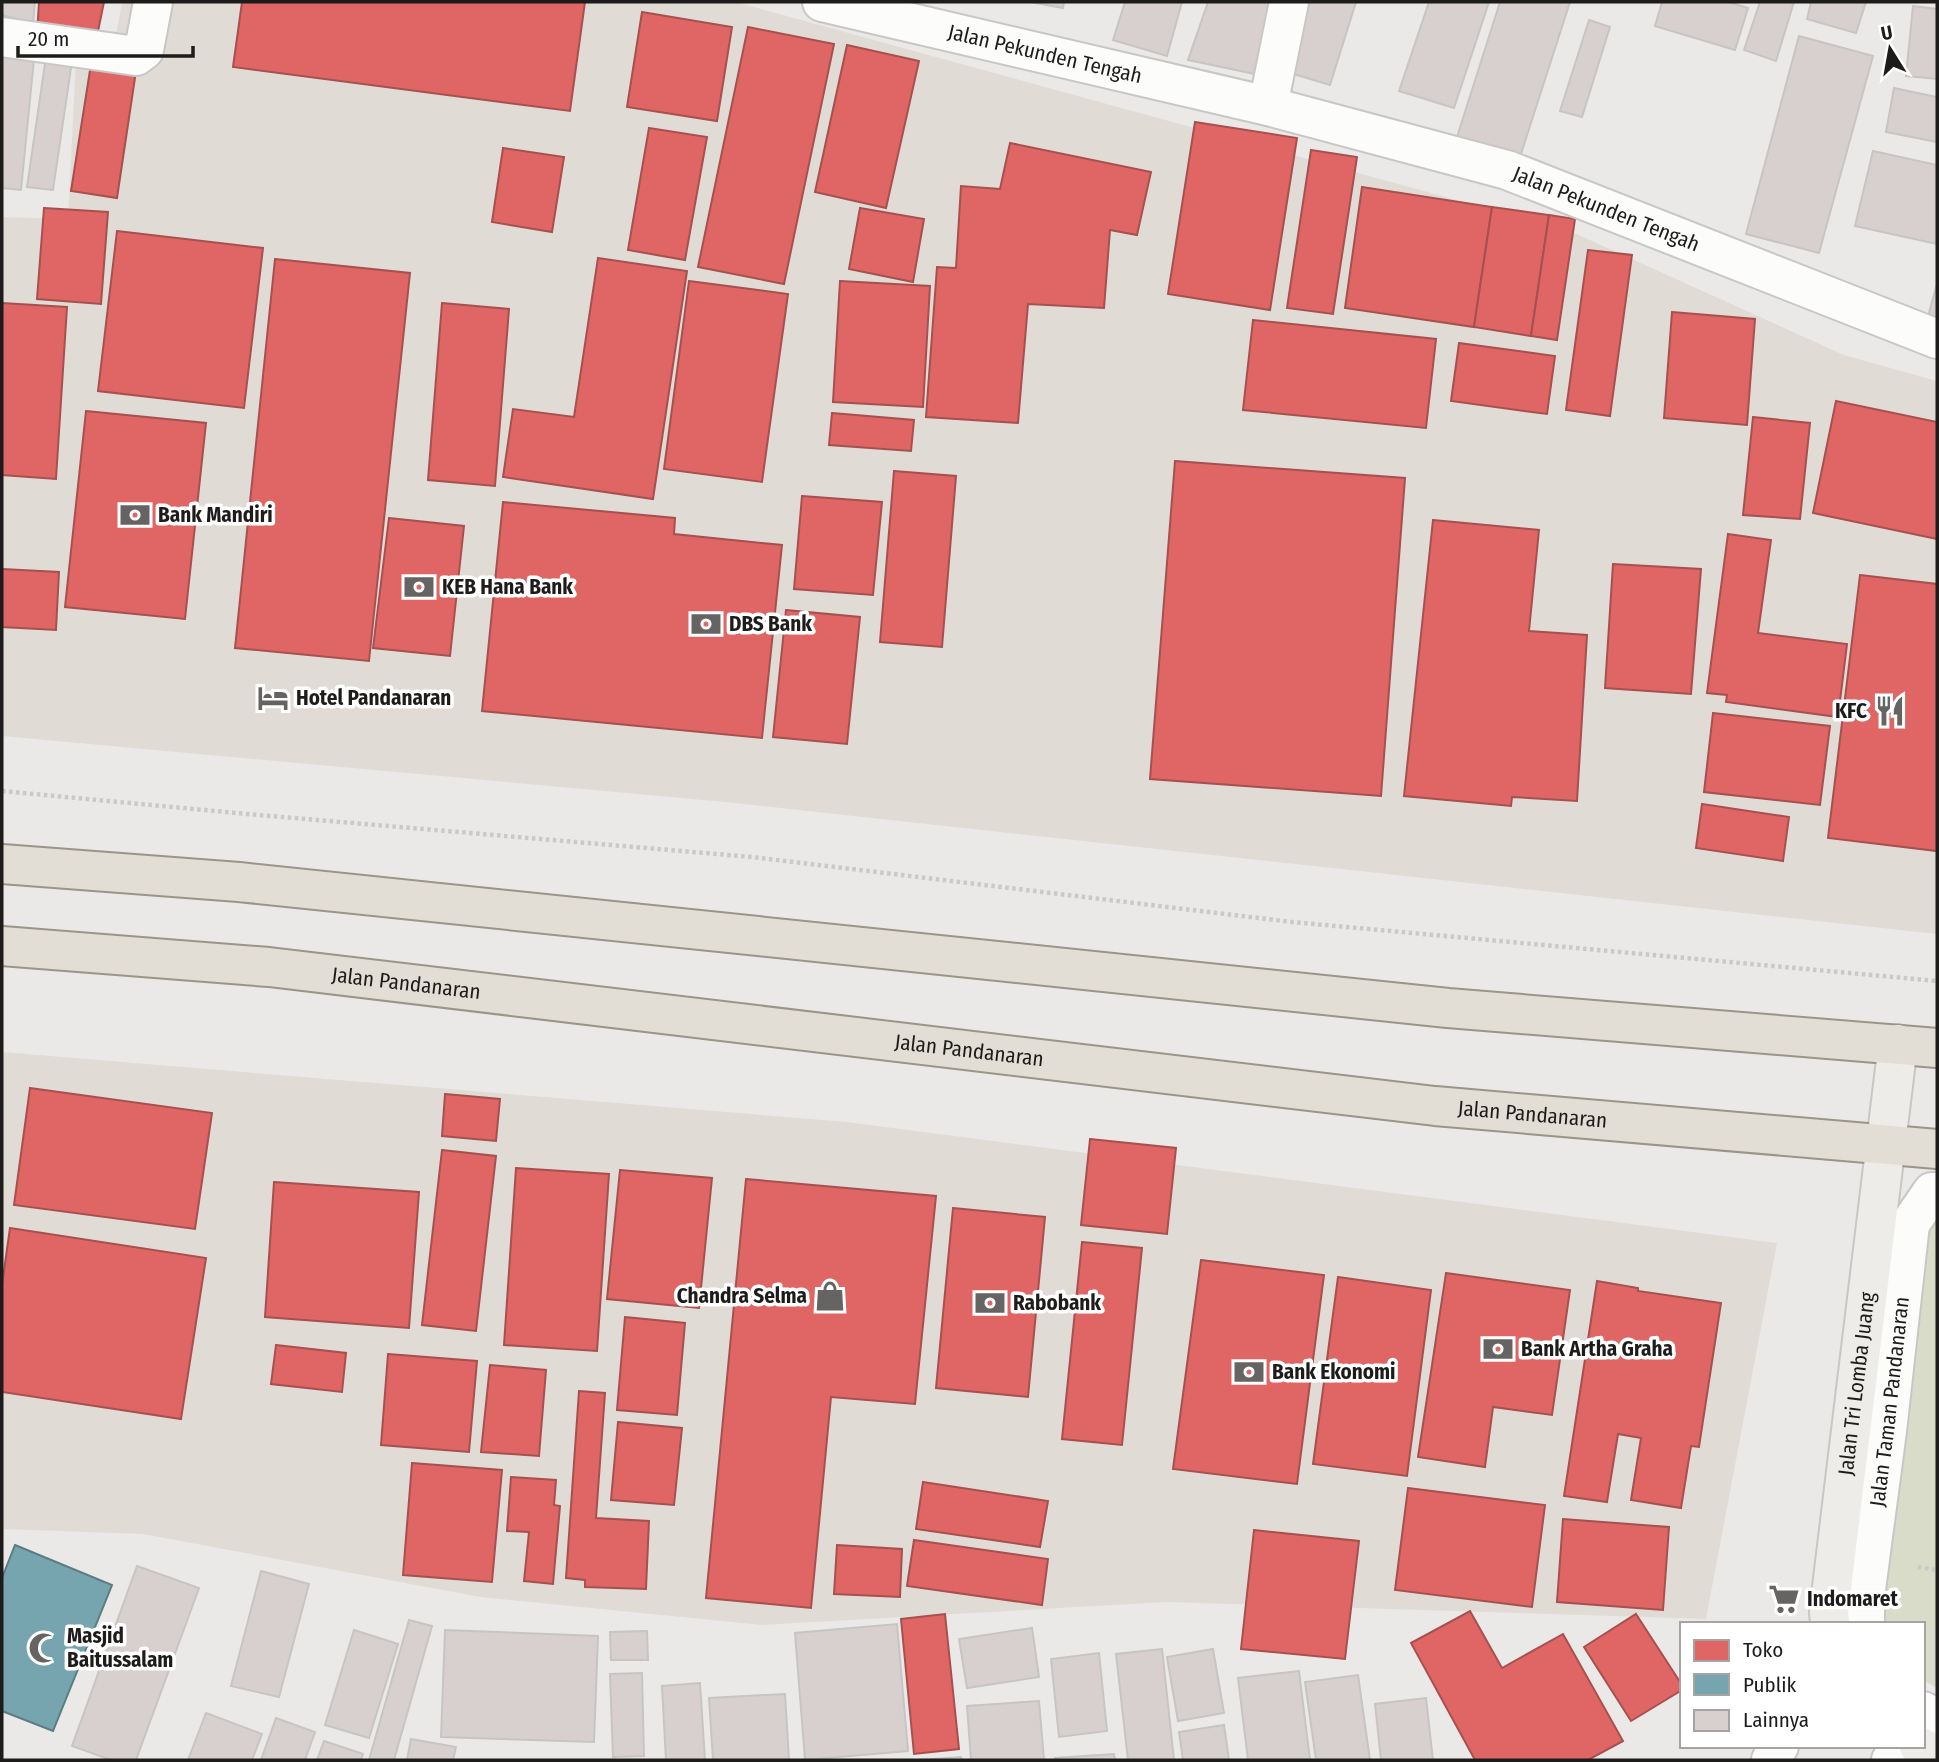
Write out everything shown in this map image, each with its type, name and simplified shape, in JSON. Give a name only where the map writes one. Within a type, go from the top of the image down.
[{"type":"main road","points":[[2,864],[251,883],[1448,1008],[1937,1048]]},
{"type":"main road","name":"Jalan Pandanaran","points":[[2,946],[269,967],[1435,1106],[1937,1149]]},
{"type":"main road","name":"Jalan Tri Lomba Juang","points":[[1830,1622],[1898,1044]]},
{"type":"street","points":[[2,37],[136,56],[144,50],[153,2]]},
{"type":"street","name":"Jalan Pekunden Tengah","points":[[822,2],[1268,106],[1507,170],[1937,339]]},
{"type":"street","points":[[1268,106],[1289,2]]},
{"type":"street","name":"Jalan Taman Pandanaran","points":[[1865,1622],[1865,1597],[1910,1224],[1932,1192],[1937,1192]]},
{"type":"path","points":[[2,791],[752,857],[1292,922],[1937,981]]},
{"type":"shaded area","points":[[122,2],[736,2],[1570,231],[1844,355],[1937,381],[1937,934],[725,802],[2,736],[2,217],[68,219],[77,40],[115,41]]},
{"type":"shaded area","points":[[2,1052],[847,1122],[1777,1243],[1706,1619],[1167,1602],[762,1625],[480,1597],[143,1534],[2,1529]]},
{"type":"green space","points":[[1937,1216],[1937,1688],[1925,1681],[1925,1622],[1882,1622],[1880,1613],[1924,1236]]},
{"type":"building: Toko","points":[[39,2],[104,2],[95,46],[37,34]]},
{"type":"building: Toko","points":[[242,2],[585,2],[570,111],[233,67]]},
{"type":"building: Toko","points":[[642,12],[732,27],[717,121],[627,107]]},
{"type":"building: Toko","points":[[748,27],[834,44],[784,284],[698,267]]},
{"type":"building: Toko","points":[[847,45],[919,61],[886,208],[815,192]]},
{"type":"building: Toko","points":[[91,64],[136,71],[117,198],[71,191]]},
{"type":"building: Toko","points":[[1195,122],[1297,138],[1270,310],[1168,294]]},
{"type":"building: Toko","points":[[649,128],[707,137],[685,260],[628,250]]},
{"type":"building: Toko","points":[[1010,143],[1151,172],[1137,235],[1110,230],[1104,308],[1028,304],[1018,423],[926,417],[937,267],[956,268],[961,186],[1000,189]]},
{"type":"building: Toko","points":[[503,148],[564,157],[552,232],[492,222]]},
{"type":"building: Toko","points":[[1311,150],[1357,157],[1333,314],[1287,308]]},
{"type":"building: Toko","points":[[1362,187],[1492,207],[1474,327],[1345,308]]},
{"type":"building: Toko","points":[[1492,207],[1549,215],[1531,336],[1474,327]]},
{"type":"building: Toko","points":[[44,208],[108,212],[101,304],[37,299]]},
{"type":"building: Toko","points":[[860,208],[924,219],[913,282],[849,269]]},
{"type":"building: Toko","points":[[1549,215],[1575,219],[1557,340],[1531,336]]},
{"type":"building: Toko","points":[[117,231],[263,248],[244,408],[98,391]]},
{"type":"building: Toko","points":[[1588,250],[1632,255],[1610,416],[1566,410]]},
{"type":"building: Toko","points":[[598,258],[687,271],[653,499],[503,477],[513,409],[574,417]]},
{"type":"building: Toko","points":[[275,259],[410,273],[369,661],[235,648]]},
{"type":"building: Toko","points":[[689,281],[788,294],[762,482],[664,469]]},
{"type":"building: Toko","points":[[840,281],[930,286],[923,407],[833,402]]},
{"type":"building: Toko","points":[[2,303],[67,307],[56,479],[2,475]]},
{"type":"building: Toko","points":[[442,303],[509,309],[495,486],[428,480]]},
{"type":"building: Toko","points":[[1672,312],[1755,319],[1747,425],[1664,418]]},
{"type":"building: Toko","points":[[1253,320],[1436,339],[1426,428],[1243,410]]},
{"type":"building: Toko","points":[[1459,343],[1555,356],[1547,414],[1451,401]]},
{"type":"building: Toko","points":[[1836,401],[1937,422],[1937,539],[1813,513]]},
{"type":"building: Toko","name":"Bank Mandiri","points":[[86,411],[206,423],[185,619],[65,607]]},
{"type":"building: Toko","points":[[832,413],[914,420],[911,451],[829,445]]},
{"type":"building: Toko","points":[[1753,417],[1810,423],[1800,519],[1743,515]]},
{"type":"building: Toko","points":[[1175,461],[1405,478],[1381,796],[1150,779]]},
{"type":"building: Toko","points":[[894,471],[956,476],[942,647],[880,642]]},
{"type":"building: Toko","points":[[802,496],[882,502],[873,595],[794,589]]},
{"type":"building: Toko","points":[[503,502],[675,518],[674,534],[782,545],[762,738],[482,711]]},
{"type":"building: Toko","name":"KEB Hana Bank","points":[[389,518],[464,526],[450,656],[373,648]]},
{"type":"building: Toko","points":[[1433,520],[1539,530],[1529,631],[1587,635],[1577,801],[1512,797],[1511,806],[1404,796]]},
{"type":"building: Toko","points":[[1728,534],[1771,540],[1758,633],[1847,644],[1838,717],[1726,702],[1727,695],[1707,693]]},
{"type":"building: Toko","points":[[1613,564],[1701,569],[1691,694],[1605,688]]},
{"type":"building: Toko","points":[[2,569],[59,572],[56,630],[2,627]]},
{"type":"building: Toko","name":"KFC","points":[[1860,575],[1937,584],[1937,851],[1828,838]]},
{"type":"building: Toko","points":[[786,610],[860,617],[847,744],[773,737]]},
{"type":"building: Toko","points":[[1713,713],[1830,726],[1820,805],[1704,792]]},
{"type":"building: Toko","points":[[1702,804],[1789,817],[1783,861],[1696,848]]},
{"type":"building: Toko","points":[[30,1088],[212,1113],[195,1229],[14,1205]]},
{"type":"building: Toko","points":[[445,1094],[500,1099],[496,1141],[442,1136]]},
{"type":"building: Toko","points":[[1090,1139],[1176,1148],[1167,1234],[1081,1225]]},
{"type":"building: Toko","points":[[442,1150],[496,1156],[476,1331],[422,1325]]},
{"type":"building: Toko","points":[[516,1168],[609,1174],[597,1351],[504,1345]]},
{"type":"building: Toko","points":[[620,1170],[712,1178],[699,1308],[607,1299]]},
{"type":"building: Toko","name":"Chandra Selma","points":[[746,1179],[936,1196],[915,1404],[831,1397],[811,1608],[706,1598]]},
{"type":"building: Toko","points":[[274,1182],[419,1192],[409,1328],[265,1317]]},
{"type":"building: Toko","name":"Rabobank","points":[[953,1208],[1045,1217],[1028,1397],[936,1388]]},
{"type":"building: Toko","points":[[10,1228],[206,1258],[181,1419],[2,1392],[2,1285]]},
{"type":"building: Toko","points":[[1082,1242],[1142,1248],[1122,1445],[1062,1439]]},
{"type":"building: Toko","name":"Bank Ekonomi","points":[[1201,1260],[1324,1275],[1297,1484],[1173,1469]]},
{"type":"building: Toko","name":"Bank Artha Graha","points":[[1446,1273],[1570,1290],[1552,1415],[1493,1407],[1485,1467],[1418,1457]]},
{"type":"building: Toko","points":[[1338,1277],[1431,1290],[1407,1476],[1313,1464]]},
{"type":"building: Toko","points":[[1597,1281],[1638,1288],[1638,1291],[1721,1303],[1699,1447],[1691,1446],[1681,1508],[1631,1500],[1641,1438],[1618,1434],[1607,1502],[1564,1496]]},
{"type":"building: Toko","points":[[625,1317],[685,1323],[677,1415],[617,1410]]},
{"type":"building: Toko","points":[[276,1345],[346,1353],[342,1392],[271,1384]]},
{"type":"building: Toko","points":[[388,1354],[477,1361],[469,1452],[381,1445]]},
{"type":"building: Toko","points":[[490,1365],[546,1370],[539,1456],[481,1452]]},
{"type":"building: Toko","points":[[579,1391],[605,1393],[596,1518],[649,1521],[646,1589],[585,1587],[585,1580],[566,1578]]},
{"type":"building: Toko","points":[[618,1422],[682,1428],[674,1505],[611,1500]]},
{"type":"building: Toko","points":[[412,1463],[502,1470],[492,1582],[403,1575]]},
{"type":"building: Toko","points":[[511,1477],[556,1480],[554,1505],[560,1506],[553,1584],[524,1581],[529,1532],[507,1531]]},
{"type":"building: Toko","points":[[923,1482],[1048,1501],[1040,1547],[916,1529]]},
{"type":"building: Toko","points":[[1408,1488],[1545,1505],[1532,1607],[1395,1590]]},
{"type":"building: Toko","points":[[1563,1519],[1669,1527],[1663,1610],[1557,1602]]},
{"type":"building: Toko","points":[[1254,1530],[1359,1541],[1345,1659],[1241,1649]]},
{"type":"building: Toko","points":[[914,1540],[1048,1559],[1042,1605],[907,1586]]},
{"type":"building: Toko","points":[[837,1545],[902,1549],[900,1597],[834,1594]]},
{"type":"building: Toko","points":[[1470,1611],[1502,1668],[1563,1634],[1623,1741],[1588,1760],[1475,1760],[1411,1643]]},
{"type":"building: Toko","points":[[945,1614],[959,1749],[914,1754],[901,1619]]},
{"type":"building: Toko","points":[[1636,1614],[1680,1682],[1680,1691],[1631,1721],[1584,1647]]},
{"type":"building: Publik","name":"Masjid Baitussalam","points":[[15,1545],[112,1585],[53,1731],[2,1711],[2,1578]]},
{"type":"building: Lainnya","points":[[2,2],[35,2],[33,23],[2,15]]},
{"type":"building: Lainnya","points":[[1030,2],[1064,2],[1063,8]]},
{"type":"building: Lainnya","points":[[1125,2],[1182,2],[1167,56],[1113,40]]},
{"type":"building: Lainnya","points":[[1208,2],[1279,2],[1269,77],[1188,60]]},
{"type":"building: Lainnya","points":[[1305,2],[1356,2],[1330,85],[1284,71]]},
{"type":"building: Lainnya","points":[[1429,2],[1489,2],[1454,108],[1399,91]]},
{"type":"building: Lainnya","points":[[1500,2],[1570,2],[1520,157],[1457,137]]},
{"type":"building: Lainnya","points":[[1662,2],[1728,2],[1748,8],[1735,50],[1655,26]]},
{"type":"building: Lainnya","points":[[1760,2],[1794,2],[1776,61],[1744,50]]},
{"type":"building: Lainnya","points":[[1811,2],[1866,2],[1856,33],[1807,19]]},
{"type":"building: Lainnya","points":[[1913,6],[1937,9],[1937,79],[1906,76]]},
{"type":"building: Lainnya","points":[[1589,20],[1610,27],[1582,117],[1560,111]]},
{"type":"building: Lainnya","points":[[1799,36],[1873,56],[1819,253],[1746,234]]},
{"type":"building: Lainnya","points":[[2,56],[34,59],[21,190],[2,188]]},
{"type":"building: Lainnya","points":[[46,57],[72,61],[53,190],[27,187]]},
{"type":"building: Lainnya","points":[[1894,88],[1937,97],[1937,142],[1886,132]]},
{"type":"building: Lainnya","points":[[1873,151],[1937,165],[1937,244],[1855,226]]},
{"type":"building: Lainnya","points":[[1937,284],[1937,318],[1928,316]]},
{"type":"building: Lainnya","points":[[137,1566],[199,1588],[136,1760],[111,1760],[72,1746]]},
{"type":"building: Lainnya","points":[[261,1571],[309,1584],[279,1697],[231,1686]]},
{"type":"building: Lainnya","points":[[409,1620],[432,1626],[394,1760],[369,1760]]},
{"type":"building: Lainnya","points":[[897,1624],[908,1751],[805,1760],[795,1633]]},
{"type":"building: Lainnya","points":[[1032,1628],[1039,1677],[967,1688],[959,1639]]},
{"type":"building: Lainnya","points":[[354,1630],[398,1644],[369,1738],[325,1725]]},
{"type":"building: Lainnya","points":[[445,1630],[598,1636],[594,1742],[441,1737]]},
{"type":"building: Lainnya","points":[[647,1631],[648,1660],[611,1660],[610,1632]]},
{"type":"building: Lainnya","points":[[1162,1649],[1174,1760],[1128,1760],[1116,1654]]},
{"type":"building: Lainnya","points":[[1213,1649],[1224,1713],[1178,1721],[1167,1657]]},
{"type":"building: Lainnya","points":[[1099,1653],[1107,1731],[1059,1737],[1051,1659]]},
{"type":"building: Lainnya","points":[[1299,1671],[1310,1760],[1248,1760],[1238,1678]]},
{"type":"building: Lainnya","points":[[642,1673],[644,1756],[613,1757],[610,1674]]},
{"type":"building: Lainnya","points":[[1358,1675],[1370,1760],[1316,1760],[1305,1682]]},
{"type":"building: Lainnya","points":[[700,1683],[705,1760],[666,1760],[662,1686]]},
{"type":"building: Lainnya","points":[[785,1694],[789,1760],[713,1760],[709,1698]]},
{"type":"building: Lainnya","points":[[1426,1698],[1433,1760],[1381,1760],[1375,1704]]},
{"type":"building: Lainnya","points":[[1039,1701],[1044,1760],[971,1760],[967,1706]]},
{"type":"building: Lainnya","points":[[206,1713],[262,1734],[252,1760],[188,1760]]},
{"type":"building: Lainnya","points":[[276,1718],[315,1732],[305,1760],[261,1760]]},
{"type":"building: Lainnya","points":[[1224,1725],[1229,1760],[1183,1760],[1179,1732]]},
{"type":"building: Lainnya","points":[[411,1739],[456,1747],[453,1760],[407,1760]]},
{"type":"building: Lainnya","points":[[324,1741],[363,1754],[361,1760],[317,1760]]},
{"type":"building: Lainnya","points":[[1114,1754],[1115,1760],[1055,1760],[1055,1758]]},
{"type":"building: Lainnya","points":[[961,1757],[962,1760],[918,1760]]},
{"type":"place","name":"Bank Mandiri","points":[[135,515]]},
{"type":"place","name":"KEB Hana Bank","points":[[419,587]]},
{"type":"place","name":"DBS Bank","points":[[706,624]]},
{"type":"place","name":"Hotel Pandanaran","points":[[273,698]]},
{"type":"place","name":"KFC","points":[[1890,711]]},
{"type":"place","name":"Chandra Selma","points":[[830,1296]]},
{"type":"place","name":"Rabobank","points":[[990,1303]]},
{"type":"place","name":"Bank Artha Graha","points":[[1498,1349]]},
{"type":"place","name":"Bank Ekonomi","points":[[1249,1372]]},
{"type":"place","name":"Indomaret","points":[[1784,1599]]},
{"type":"place","name":"Masjid Baitussalam","points":[[44,1648]]}]
